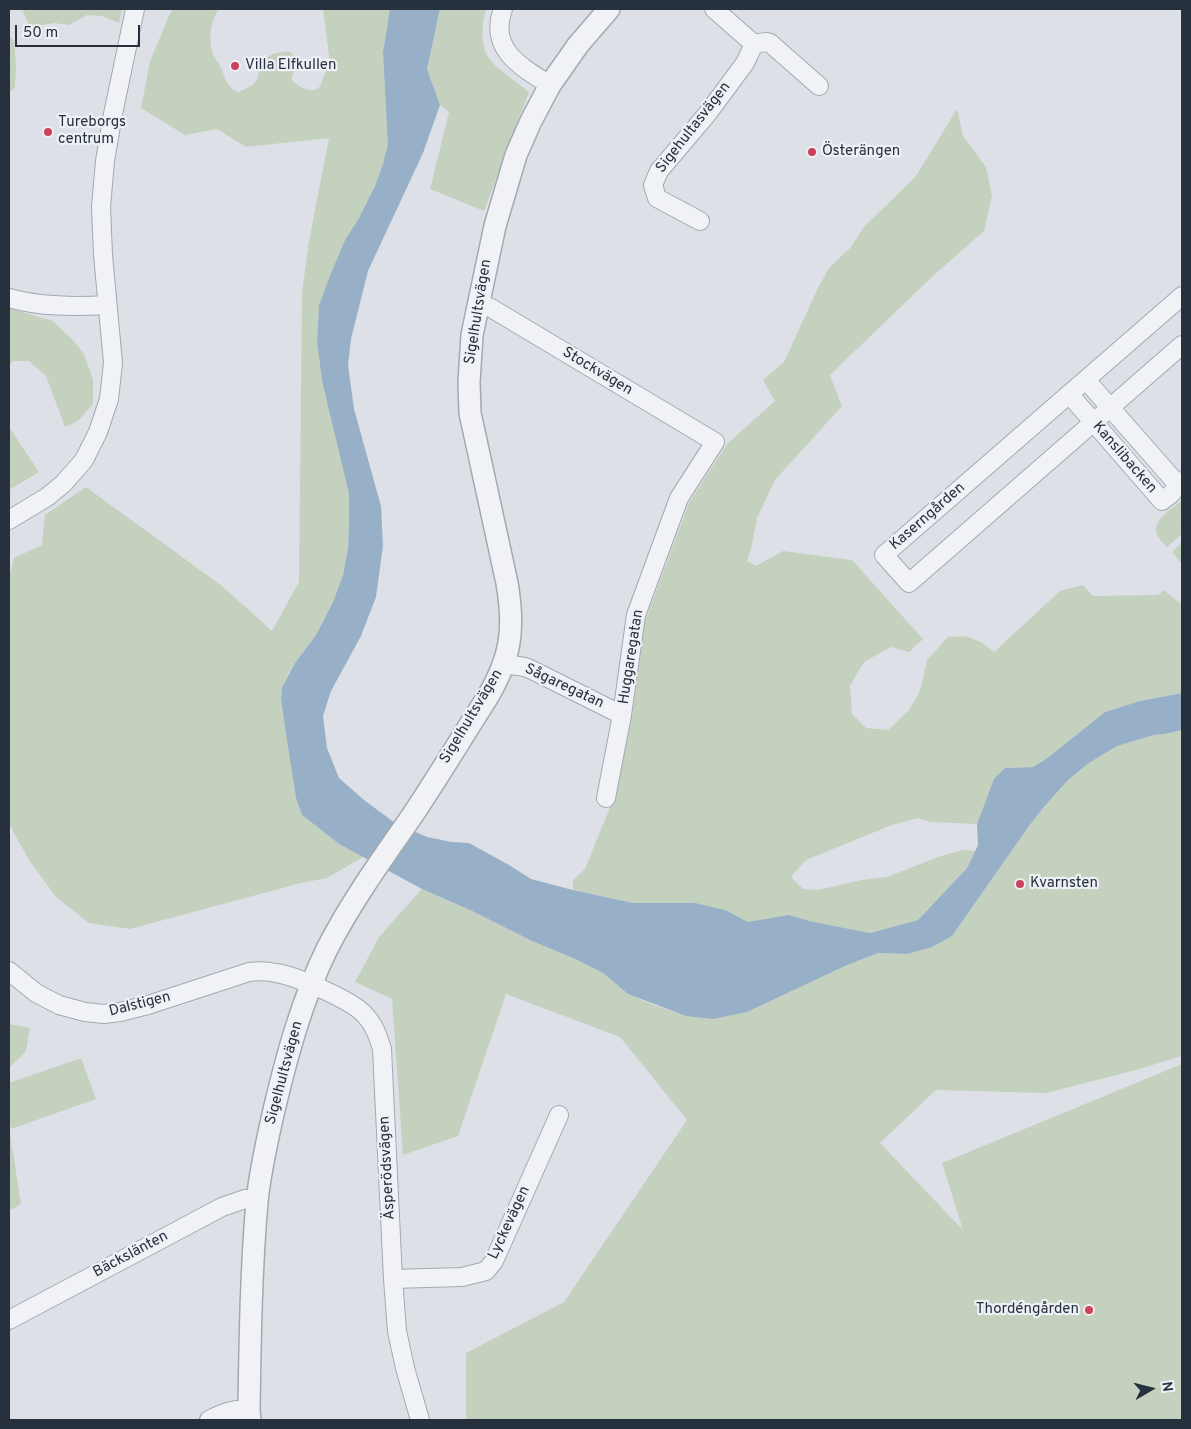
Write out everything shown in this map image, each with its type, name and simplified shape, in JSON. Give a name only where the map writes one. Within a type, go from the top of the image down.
[{"type":"street","points":[[9,520],[41,501],[63,484],[84,460],[98,432],[109,398],[113,363],[103,255],[101,207],[105,161],[113,114],[136,9]]},
{"type":"street","points":[[503,9],[499,28],[500,39],[506,50],[518,64],[550,85]]},
{"type":"street","name":"Sigelhultsvägen","points":[[250,1415],[252,1298],[257,1201],[264,1155],[288,1052],[311,985],[331,942],[357,896],[413,814],[487,698],[504,664],[512,623],[510,604],[473,429],[469,382],[470,351],[478,303],[495,226],[516,155],[531,120],[550,85],[578,45],[609,9]]},
{"type":"street","points":[[714,9],[754,44],[770,43],[819,86]]},
{"type":"street","name":"Sigehultasvägen","points":[[700,220],[657,198],[653,185],[655,178],[708,113],[745,62],[754,44]]},
{"type":"street","name":"Kaserngården","points":[[1182,296],[884,554],[909,583],[1182,345]]},
{"type":"street","points":[[9,298],[23,302],[66,306],[107,305]]},
{"type":"street","name":"Stockvägen","points":[[478,303],[491,308],[715,442]]},
{"type":"street","name":"Kanslibacken","points":[[1069,394],[1162,502],[1181,482],[1172,478],[1086,380]]},
{"type":"street","name":"Huggaregatan","points":[[606,798],[622,715],[636,615],[679,498],[715,442]]},
{"type":"street","name":"Sågaregatan","points":[[504,664],[532,670],[622,715]]},
{"type":"street","name":"Dalstigen","points":[[9,971],[36,993],[59,1005],[85,1012],[104,1014],[148,1005],[249,972],[264,971],[278,973]]},
{"type":"street","name":"Äsperödsvägen","points":[[278,973],[340,998],[364,1013],[376,1029],[382,1049],[397,1331],[404,1368],[420,1420]]},
{"type":"street","name":"Lyckevägen","points":[[393,1279],[462,1277],[486,1272],[494,1261],[559,1115]]},
{"type":"street","name":"Bäckslänten","points":[[9,1320],[222,1207],[244,1199],[257,1201]]},
{"type":"street","points":[[209,1420],[221,1413],[235,1409],[250,1415]]},
{"type":"green space","points":[[22,9],[122,9],[119,23],[102,16],[87,15],[69,25],[54,23],[30,27]]},
{"type":"green space","points":[[172,9],[219,9],[212,25],[211,48],[227,83],[235,91],[239,92],[255,83],[258,78],[260,65],[267,57],[276,53],[286,52],[291,52],[295,62],[295,69],[291,79],[305,89],[317,89],[330,66],[323,9],[390,9],[383,52],[388,150],[375,186],[359,218],[345,240],[319,305],[317,341],[322,381],[349,494],[348,548],[343,575],[333,602],[316,635],[287,676],[282,687],[281,699],[296,798],[302,815],[339,844],[363,857],[327,878],[301,883],[130,929],[89,923],[56,897],[29,860],[9,824],[9,578],[14,558],[42,545],[45,515],[86,487],[222,586],[272,631],[299,582],[302,293],[309,241],[329,138],[246,147],[217,129],[185,135],[141,108],[150,61]]},
{"type":"green space","points":[[440,9],[486,9],[483,22],[483,43],[488,56],[492,62],[529,92],[484,211],[430,189],[449,112],[440,105],[427,69]]},
{"type":"green space","points":[[9,35],[14,41],[16,66],[15,87],[9,93]]},
{"type":"green space","points":[[957,109],[963,136],[986,167],[992,196],[984,231],[934,275],[830,375],[842,406],[775,480],[757,518],[747,561],[756,566],[783,551],[852,560],[923,639],[909,652],[891,647],[864,662],[850,686],[852,714],[866,728],[888,730],[909,710],[920,691],[927,660],[948,637],[965,636],[981,642],[994,652],[1060,591],[1083,585],[1093,596],[1158,595],[1164,590],[1182,604],[1182,693],[1140,701],[1105,712],[1046,759],[1033,767],[1005,768],[984,806],[977,824],[930,822],[918,818],[892,825],[806,860],[791,877],[803,889],[818,890],[862,880],[887,877],[962,850],[975,851],[967,868],[918,920],[870,933],[809,921],[748,922],[633,903],[573,890],[573,880],[585,869],[617,790],[632,716],[645,621],[689,503],[727,444],[775,401],[763,380],[784,362],[829,268],[850,248],[864,227],[916,176]]},
{"type":"green space","points":[[9,308],[53,321],[73,340],[84,354],[93,380],[93,404],[78,421],[65,427],[46,376],[29,361],[13,361],[9,365]]},
{"type":"green space","points":[[9,427],[39,472],[9,490]]},
{"type":"green space","points":[[1182,501],[1182,534],[1167,547],[1158,536],[1156,529],[1160,519]]},
{"type":"green space","points":[[1182,543],[1182,562],[1181,563],[1172,552]]},
{"type":"green space","points":[[1182,730],[1182,1056],[1046,1093],[936,1090],[880,1143],[963,1230],[942,1163],[1182,1064],[1182,1420],[466,1420],[466,1353],[564,1302],[687,1120],[620,1037],[506,994],[458,1136],[403,1155],[392,999],[355,982],[379,937],[422,889],[603,973],[628,994],[654,1005],[686,1016],[747,1012],[845,966],[878,953],[907,954],[952,936],[1029,826],[1068,780],[1089,763],[1117,746],[1154,735]]},
{"type":"green space","points":[[9,1024],[30,1028],[26,1051],[9,1068]]},
{"type":"green space","points":[[81,1058],[96,1099],[11,1129],[9,1121],[9,1083]]},
{"type":"green space","points":[[9,1127],[21,1204],[9,1211]]},
{"type":"water","points":[[390,9],[440,9],[427,69],[440,105],[423,153],[368,271],[351,339],[348,365],[354,409],[381,506],[383,546],[376,597],[361,636],[331,691],[323,716],[327,748],[339,778],[395,823],[427,837],[469,843],[531,879],[633,903],[695,903],[725,910],[748,922],[789,915],[809,921],[870,933],[918,920],[967,868],[978,845],[977,824],[994,779],[1005,768],[1033,767],[1046,759],[1105,712],[1140,701],[1182,693],[1182,730],[1154,735],[1117,746],[1089,763],[1068,780],[1029,826],[952,936],[932,947],[907,954],[878,953],[845,966],[747,1012],[713,1019],[686,1016],[628,994],[603,973],[422,889],[339,844],[302,815],[296,798],[286,734],[281,699],[282,687],[295,663],[316,635],[333,602],[343,575],[348,548],[349,525],[349,494],[322,381],[317,341],[319,305],[345,240],[359,218],[375,186],[388,150],[383,52]],"holes":[[[410,93],[415,98],[418,108],[418,115],[411,122],[404,117],[402,111],[405,95]]]},
{"type":"waterway","points":[[399,161],[407,131],[409,95],[406,9]]},
{"type":"place","name":"Villa Elfkullen","points":[[235,66]]},
{"type":"place","name":"Tureborgs centrum","points":[[48,132]]},
{"type":"place","name":"Österängen","points":[[812,152]]},
{"type":"place","name":"Kvarnsten","points":[[1020,884]]},
{"type":"place","name":"Thordéngården","points":[[1089,1310]]}]
